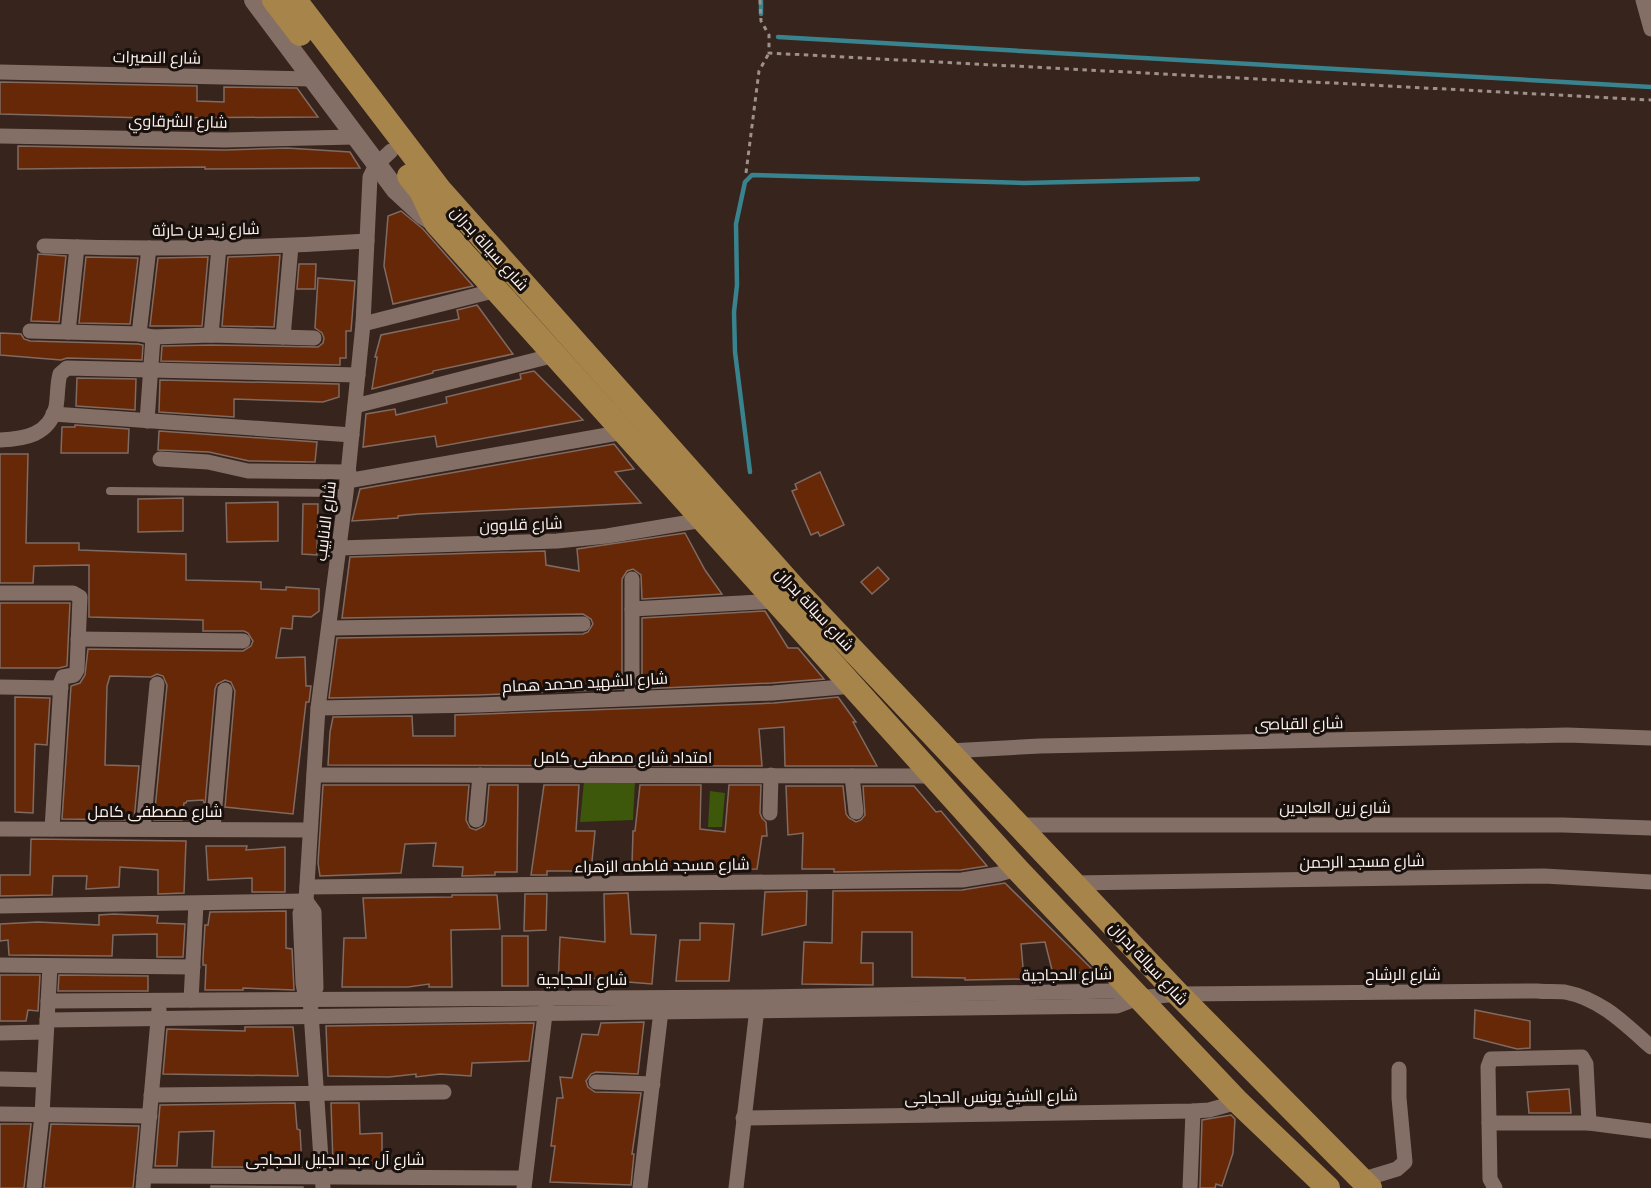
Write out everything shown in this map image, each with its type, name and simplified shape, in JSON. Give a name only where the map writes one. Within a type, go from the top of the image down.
[{"type":"main road","name":"شارع سيالة بدران","points":[[274,0],[383,158],[421,191],[436,223],[555,355],[600,389],[624,432],[1017,869],[1238,1102],[1328,1188]]},
{"type":"main road","name":"شارع سيالة بدران","points":[[295,0],[440,190],[600,389],[795,589],[1178,994],[1365,1184]]},
{"type":"street","name":"شارع سيالة بدران","points":[[254,0],[355,137],[383,158]]},
{"type":"street","points":[[1643,0],[1651,29]]},
{"type":"street","name":"شارع النصيرات","points":[[0,72],[312,78]]},
{"type":"street","name":"شارع الشرقاوي","points":[[0,136],[225,140],[355,137]]},
{"type":"street","name":"شارع الانابيب","points":[[322,1183],[310,998],[304,989],[302,972],[300,913],[307,894],[318,708],[330,628],[363,324],[370,177],[383,158]]},
{"type":"street","name":"شارع زيد بن حارثة","points":[[44,246],[149,248],[291,246],[368,241]]},
{"type":"street","points":[[283,337],[291,246]]},
{"type":"street","points":[[211,335],[219,247]]},
{"type":"street","points":[[68,332],[77,248]]},
{"type":"street","points":[[147,421],[151,371],[146,335],[149,248]]},
{"type":"street","points":[[363,324],[497,290]]},
{"type":"street","points":[[30,331],[314,338]]},
{"type":"street","points":[[355,406],[555,355]]},
{"type":"street","points":[[0,440],[33,436],[44,429],[56,406],[60,374],[67,368],[358,375]]},
{"type":"street","points":[[53,414],[352,435]]},
{"type":"street","points":[[160,459],[219,463],[248,471],[347,482],[624,432]]},
{"type":"street","name":"شارع قلاوون","points":[[339,548],[557,541],[607,536],[703,520]]},
{"type":"street","points":[[632,579],[632,698]]},
{"type":"street","points":[[0,593],[78,594],[80,600],[76,673],[63,677],[61,688],[52,829]]},
{"type":"street","points":[[632,609],[776,601]]},
{"type":"street","points":[[330,628],[583,624]]},
{"type":"street","points":[[78,639],[243,640]]},
{"type":"street","points":[[143,829],[157,684]]},
{"type":"street","name":"شارع الشهيد محمد همام","points":[[318,708],[478,705],[773,693],[853,686]]},
{"type":"street","points":[[0,687],[61,688]]},
{"type":"street","points":[[213,829],[225,690]]},
{"type":"street","name":"شارع القباصى","points":[[949,751],[1040,746],[1567,735],[1651,738]]},
{"type":"street","points":[[476,820],[480,774]]},
{"type":"street","name":"امتداد شارع مصطفى كامل","points":[[314,775],[933,776]]},
{"type":"street","points":[[770,813],[771,775]]},
{"type":"street","points":[[852,776],[856,813]]},
{"type":"street","name":"شارع زين العابدين","points":[[1019,825],[1563,825],[1651,828]]},
{"type":"street","name":"شارع مصطفى كامل","points":[[0,829],[310,830]]},
{"type":"street","name":"شارع مسجد فاطمه الزهراء","points":[[0,906],[196,904],[307,894],[962,880],[1017,869]]},
{"type":"street","name":"شارع مسجد الرحمن","points":[[1073,882],[1544,876],[1651,882]]},
{"type":"street","points":[[191,1000],[196,904]]},
{"type":"street","points":[[0,965],[192,967]]},
{"type":"street","points":[[34,1188],[42,1115],[50,966]]},
{"type":"street","name":"شارع الحجاجية","points":[[0,1033],[47,1026],[159,1018],[661,1011],[758,1004],[1114,991],[1138,998]]},
{"type":"street","name":"شارع الرشاح","points":[[1138,998],[1178,994],[1564,992],[1590,999],[1613,1014],[1651,1047]]},
{"type":"street","points":[[525,1183],[547,997]]},
{"type":"street","name":"شارع الحجاجية","points":[[48,1001],[547,997],[758,1004]]},
{"type":"street","points":[[143,1182],[160,1000]]},
{"type":"street","points":[[736,1188],[758,1004]]},
{"type":"street","points":[[640,1188],[661,1011]]},
{"type":"street","points":[[1495,1188],[1490,1179],[1488,1066],[1491,1059],[1582,1057],[1586,1064],[1589,1123]]},
{"type":"street","points":[[1365,1184],[1397,1169],[1405,1162],[1399,1098],[1399,1069]]},
{"type":"street","points":[[0,1079],[44,1080]]},
{"type":"street","points":[[596,1082],[653,1084]]},
{"type":"street","points":[[151,1095],[444,1092]]},
{"type":"street","name":"شارع الشيخ يونس الحجاجى","points":[[744,1118],[1194,1111],[1224,1107],[1238,1102]]},
{"type":"street","points":[[1190,1188],[1194,1111]]},
{"type":"street","points":[[0,1114],[150,1116]]},
{"type":"street","points":[[1489,1123],[1589,1123],[1651,1131]]},
{"type":"street","name":"شارع آل عبد الجليل الحجاجى","points":[[143,1182],[525,1183]]},
{"type":"lane","points":[[110,491],[347,482]]},
{"type":"path","points":[[746,173],[759,71],[769,53],[769,35],[761,21],[760,0]]},
{"type":"path","points":[[769,53],[1651,100]]},
{"type":"green space","points":[[635,780],[633,820],[580,822],[584,781]]},
{"type":"green space","points":[[710,791],[725,793],[722,827],[708,827]]},
{"type":"building","points":[[0,82],[197,86],[197,101],[224,102],[224,87],[297,88],[318,117],[148,118],[0,114]]},
{"type":"building","points":[[18,146],[225,150],[287,148],[350,152],[360,168],[18,169]]},
{"type":"building","points":[[401,211],[423,229],[473,286],[393,304],[384,266],[388,216]]},
{"type":"building","points":[[38,254],[66,256],[59,322],[31,321]]},
{"type":"building","points":[[280,255],[274,327],[222,326],[228,257]]},
{"type":"building","points":[[86,257],[138,258],[130,324],[79,323]]},
{"type":"building","points":[[208,257],[202,326],[150,326],[158,258]]},
{"type":"building","points":[[299,264],[316,264],[315,289],[297,289]]},
{"type":"building","points":[[318,278],[355,281],[351,331],[346,331],[346,358],[340,358],[340,365],[161,361],[162,346],[318,347],[323,343],[324,338],[322,333],[315,328]]},
{"type":"building","points":[[477,305],[513,354],[433,371],[433,373],[372,389],[377,357],[375,357],[381,335],[459,319],[457,310]]},
{"type":"building","points":[[0,333],[21,334],[24,339],[30,341],[138,344],[143,345],[142,360],[67,358],[61,360],[0,355]]},
{"type":"building","points":[[534,371],[583,420],[437,447],[435,436],[363,447],[366,414],[395,409],[396,415],[447,403],[446,397],[521,379],[520,374]]},
{"type":"building","points":[[77,378],[136,379],[135,410],[76,406]]},
{"type":"building","points":[[160,380],[339,384],[339,397],[323,402],[234,399],[234,417],[159,412]]},
{"type":"building","points":[[75,425],[129,429],[128,453],[61,453],[62,427],[75,427]]},
{"type":"building","points":[[159,431],[317,442],[315,462],[249,461],[209,452],[158,450]]},
{"type":"building","points":[[614,444],[634,469],[615,472],[641,503],[418,514],[398,516],[398,518],[352,521],[360,489]]},
{"type":"building","points":[[0,454],[28,454],[26,543],[79,543],[79,550],[186,554],[186,580],[261,582],[261,589],[286,590],[286,587],[319,589],[319,611],[311,617],[293,616],[292,629],[281,628],[276,658],[305,657],[306,686],[311,686],[309,702],[306,702],[293,814],[225,807],[235,691],[231,682],[225,680],[217,684],[215,689],[205,805],[203,800],[187,801],[184,803],[182,820],[154,820],[167,685],[163,676],[157,674],[151,677],[110,676],[107,686],[105,765],[139,766],[134,820],[62,819],[71,686],[80,683],[85,675],[88,649],[243,651],[251,646],[253,641],[244,631],[203,631],[203,620],[89,617],[89,565],[34,566],[33,583],[0,583]]},
{"type":"building","points":[[820,472],[844,525],[820,536],[818,532],[811,535],[792,491],[797,489],[795,484]]},
{"type":"building","points":[[183,498],[183,531],[138,532],[138,499]]},
{"type":"building","points":[[278,502],[278,541],[227,542],[226,503]]},
{"type":"building","points":[[303,504],[318,504],[317,555],[302,554]]},
{"type":"building","points":[[685,533],[705,570],[722,594],[642,599],[641,575],[633,569],[627,571],[622,579],[622,689],[329,698],[337,638],[583,634],[588,632],[593,624],[591,619],[583,614],[342,618],[350,557],[545,551],[546,565],[579,571],[577,549]]},
{"type":"building","points":[[878,567],[889,579],[872,594],[861,582]]},
{"type":"building","points":[[0,603],[70,603],[67,666],[0,668]]},
{"type":"building","points":[[765,611],[788,648],[798,648],[824,679],[642,689],[642,618]]},
{"type":"building","points":[[15,697],[50,698],[47,745],[35,744],[33,813],[15,812]]},
{"type":"building","points":[[838,697],[856,722],[853,722],[877,766],[785,766],[784,727],[759,729],[762,766],[328,765],[333,717],[412,716],[413,736],[455,736],[455,715],[774,703]]},
{"type":"building","points":[[323,785],[469,785],[466,820],[470,828],[476,830],[484,826],[486,821],[489,785],[518,785],[517,872],[462,876],[463,867],[433,866],[436,843],[405,844],[401,873],[320,876],[318,863]]},
{"type":"building","points":[[544,785],[579,785],[576,831],[595,831],[591,871],[547,871],[547,875],[531,875]]},
{"type":"building","points":[[640,785],[701,785],[700,829],[725,832],[729,785],[761,785],[760,813],[766,822],[767,836],[762,836],[757,869],[670,870],[632,865],[633,831],[635,831]]},
{"type":"building","points":[[786,786],[843,786],[846,814],[856,822],[865,815],[863,786],[914,786],[936,812],[941,811],[987,866],[961,870],[834,872],[834,869],[802,869],[803,833],[788,835]]},
{"type":"building","points":[[31,839],[186,841],[184,893],[158,894],[158,870],[120,867],[119,887],[86,889],[87,876],[53,876],[52,895],[0,896],[0,875],[30,875]]},
{"type":"building","points":[[206,846],[247,846],[246,850],[285,847],[285,892],[252,892],[252,878],[208,880]]},
{"type":"building","points":[[1005,883],[1095,972],[1053,974],[1045,942],[1021,944],[1024,979],[965,980],[965,978],[912,977],[912,932],[862,932],[861,963],[873,963],[873,985],[802,984],[804,942],[832,943],[833,891],[962,890]]},
{"type":"building","points":[[807,891],[806,925],[762,935],[765,892]]},
{"type":"building","points":[[628,893],[631,934],[656,935],[652,984],[628,982],[628,977],[585,979],[585,987],[558,987],[560,937],[605,942],[604,894]]},
{"type":"building","points":[[525,894],[547,894],[546,930],[524,931]]},
{"type":"building","points":[[452,895],[497,895],[500,929],[451,930],[452,987],[429,987],[429,984],[408,987],[342,987],[344,938],[366,938],[363,898],[452,897]]},
{"type":"building","points":[[286,911],[286,948],[292,949],[294,990],[243,988],[243,990],[205,990],[206,965],[203,965],[203,958],[205,925],[208,925],[210,912]]},
{"type":"building","points":[[99,915],[158,916],[157,923],[185,924],[183,957],[157,957],[157,934],[113,935],[112,956],[9,955],[8,940],[0,941],[0,924],[38,922],[99,925]]},
{"type":"building","points":[[700,923],[734,924],[729,981],[676,981],[680,940],[700,940]]},
{"type":"building","points":[[502,936],[528,936],[528,986],[502,986]]},
{"type":"building","points":[[0,975],[40,975],[38,1011],[28,1010],[26,1021],[0,1021]]},
{"type":"building","points":[[59,975],[148,976],[148,991],[58,991]]},
{"type":"building","points":[[1475,1010],[1530,1021],[1530,1048],[1517,1049],[1474,1038]]},
{"type":"building","points":[[644,1022],[638,1074],[596,1072],[591,1074],[586,1081],[588,1087],[595,1092],[641,1093],[632,1154],[634,1154],[631,1185],[550,1182],[555,1146],[551,1146],[557,1098],[563,1098],[560,1077],[572,1078],[582,1034],[598,1035],[601,1023]]},
{"type":"building","points":[[534,1023],[529,1061],[472,1063],[471,1076],[440,1074],[416,1077],[416,1074],[389,1077],[328,1076],[326,1026]]},
{"type":"building","points":[[245,1027],[293,1027],[298,1076],[163,1074],[167,1029],[245,1031]]},
{"type":"building","points":[[1569,1089],[1571,1113],[1529,1113],[1527,1092]]},
{"type":"building","points":[[295,1103],[297,1129],[300,1130],[302,1167],[212,1167],[214,1131],[179,1132],[177,1166],[155,1166],[160,1105]]},
{"type":"building","points":[[331,1103],[359,1103],[360,1134],[382,1133],[382,1164],[333,1164]]},
{"type":"building","points":[[1231,1115],[1235,1119],[1233,1153],[1222,1186],[1216,1184],[1215,1188],[1200,1188],[1202,1120]]},
{"type":"building","points":[[0,1124],[31,1124],[24,1188],[0,1188]]},
{"type":"building","points":[[51,1124],[139,1126],[133,1188],[44,1188]]},
{"type":"building","points":[[211,1186],[303,1187],[303,1188],[211,1188]]},
{"type":"waterway","points":[[761,0],[761,14]]},
{"type":"waterway","points":[[778,37],[1651,87]]},
{"type":"waterway","points":[[750,472],[735,352],[734,312],[737,285],[736,224],[745,182],[752,175],[1024,183],[1198,179]]}]
